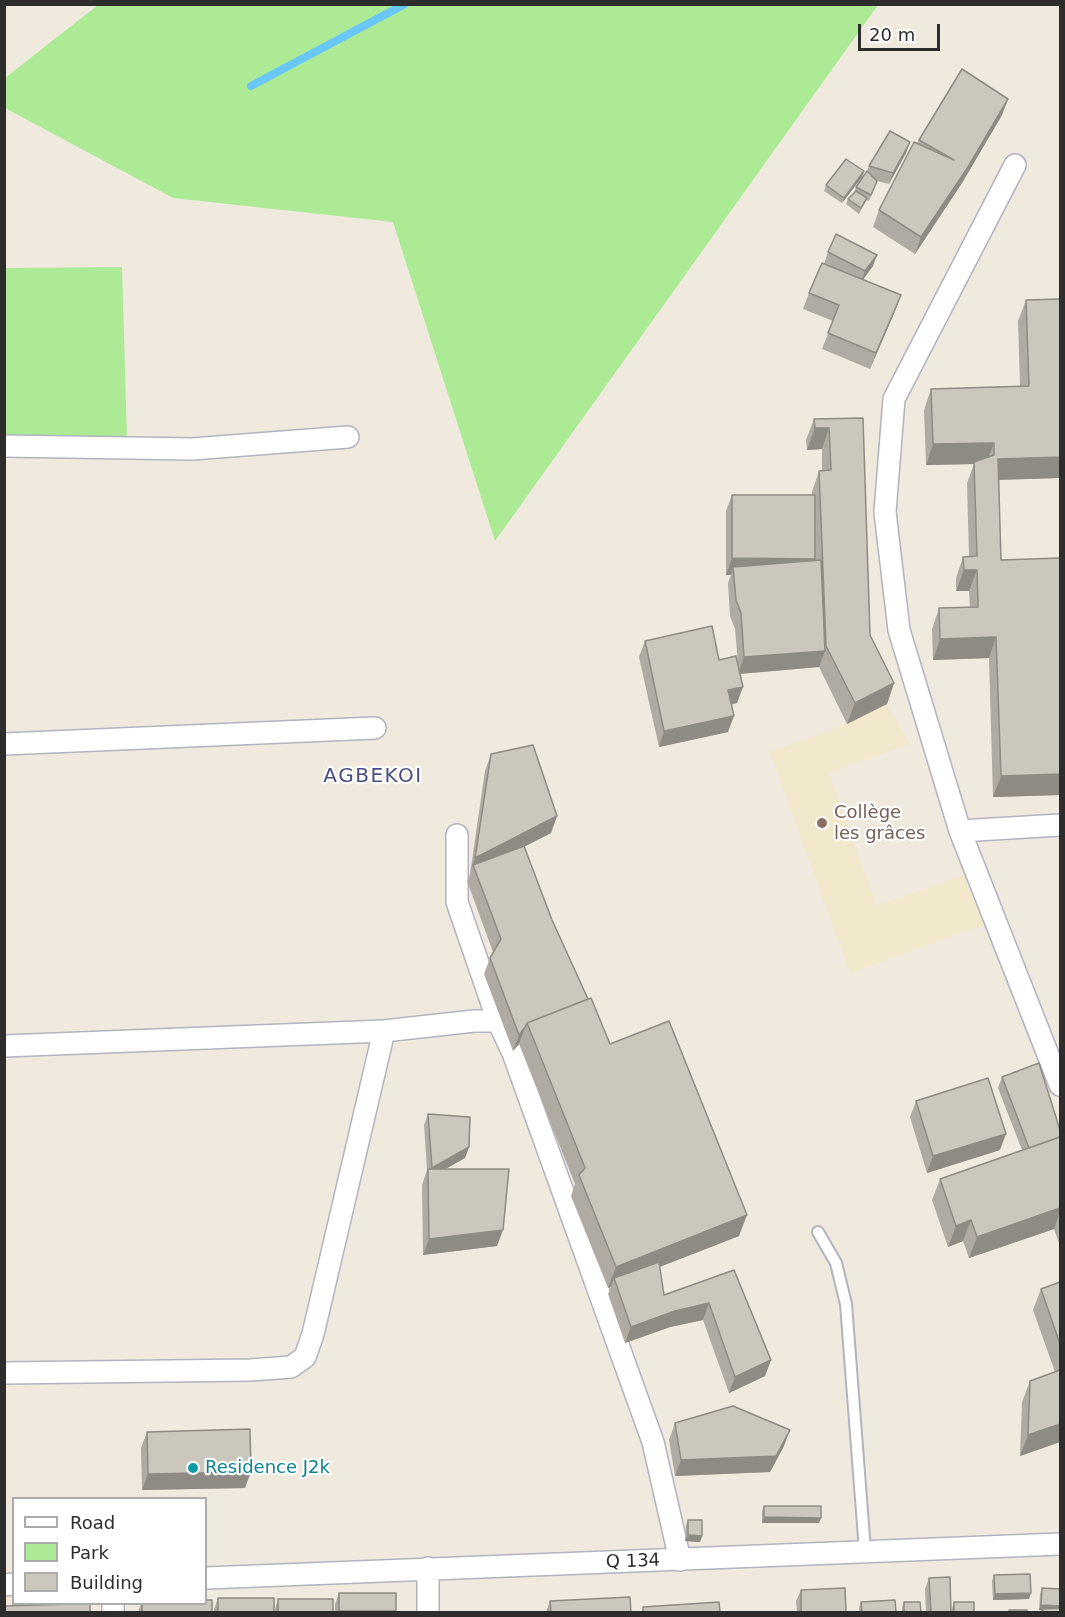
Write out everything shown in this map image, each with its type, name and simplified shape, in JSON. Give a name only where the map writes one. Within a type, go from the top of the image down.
[{"type":"street","points":[[1015,165],[894,399],[885,512],[899,630],[960,831],[1060,1085]]},
{"type":"street","points":[[4,446],[192,449],[348,437]]},
{"type":"street","points":[[4,744],[375,728]]},
{"type":"street","points":[[960,831],[1060,825]]},
{"type":"street","points":[[457,835],[457,902],[498,1021],[513,1053],[653,1442],[680,1560]]},
{"type":"street","points":[[4,1046],[384,1031],[474,1021],[498,1021]]},
{"type":"street","points":[[4,1373],[250,1370],[291,1367],[305,1357],[313,1334],[384,1031]]},
{"type":"street","name":"Q 134","points":[[207,1578],[865,1551],[1059,1548]]},
{"type":"street","points":[[428,1568],[428,1612]]},
{"type":"lane","points":[[818,1232],[836,1263],[846,1304],[865,1551]]},
{"type":"shaded area","name":"Collège les grâces","points":[[887,704],[910,744],[829,773],[877,906],[966,874],[985,925],[850,973],[770,752],[847,724]]},
{"type":"green space","points":[[98,5],[878,5],[495,541],[393,222],[173,198],[5,108],[5,78]]},
{"type":"green space","points":[[122,267],[127,439],[5,438],[4,268]]},
{"type":"building","points":[[962,69],[1008,99],[968,167],[921,237],[879,210],[914,142],[954,160],[919,140]]},
{"type":"building","points":[[890,131],[910,142],[893,173],[869,166]]},
{"type":"building","points":[[846,159],[864,171],[844,198],[826,185]]},
{"type":"building","points":[[867,171],[877,181],[871,195],[856,187]]},
{"type":"building","points":[[856,191],[867,198],[861,208],[848,199]]},
{"type":"building","points":[[836,234],[877,255],[865,271],[828,252]]},
{"type":"building","points":[[822,263],[901,295],[876,353],[828,333],[839,305],[809,293]]},
{"type":"building","points":[[1060,299],[1060,457],[998,459],[1001,560],[1060,558],[1060,774],[1001,776],[996,637],[940,639],[939,608],[978,607],[977,570],[964,570],[963,557],[977,556],[974,462],[994,455],[994,443],[933,444],[931,389],[1029,386],[1026,300]]},
{"type":"building","points":[[863,418],[870,635],[894,683],[855,703],[826,646],[819,471],[831,470],[829,428],[815,428],[814,419]]},
{"type":"building","points":[[732,495],[815,495],[815,559],[732,558]]},
{"type":"building","points":[[821,560],[825,651],[744,657],[741,613],[736,600],[733,567]]},
{"type":"building","points":[[712,626],[719,660],[736,656],[743,687],[728,690],[734,716],[664,731],[645,641]]},
{"type":"building","points":[[533,745],[557,816],[475,858],[491,754]]},
{"type":"building","points":[[524,846],[552,920],[588,999],[527,1023],[519,1035],[490,958],[501,939],[473,865]]},
{"type":"building","points":[[591,998],[610,1044],[669,1021],[747,1215],[616,1267],[579,1175],[585,1168],[527,1023]]},
{"type":"building","points":[[1039,1063],[1060,1130],[1060,1137],[1029,1148],[1002,1077]]},
{"type":"building","points":[[988,1078],[1006,1134],[933,1156],[916,1101]]},
{"type":"building","points":[[428,1114],[470,1117],[469,1147],[432,1168]]},
{"type":"building","points":[[1060,1137],[1060,1208],[977,1237],[971,1220],[956,1226],[940,1179]]},
{"type":"building","points":[[428,1169],[509,1169],[503,1230],[429,1239]]},
{"type":"building","points":[[659,1262],[664,1295],[734,1270],[771,1360],[735,1377],[709,1303],[675,1311],[631,1327],[614,1278]]},
{"type":"building","points":[[1060,1282],[1060,1344],[1041,1289]]},
{"type":"building","points":[[1060,1370],[1060,1424],[1028,1435],[1030,1381]]},
{"type":"building","points":[[733,1406],[790,1430],[776,1456],[681,1460],[675,1423]]},
{"type":"building","points":[[250,1429],[251,1472],[148,1474],[147,1432]]},
{"type":"building","points":[[764,1506],[821,1506],[821,1518],[764,1517]]},
{"type":"building","points":[[688,1520],[702,1520],[702,1536],[688,1535]]},
{"type":"building","points":[[1030,1574],[1031,1593],[995,1594],[994,1575]]},
{"type":"building","points":[[950,1577],[951,1612],[931,1612],[929,1578]]},
{"type":"building","points":[[845,1588],[846,1612],[801,1612],[801,1590]]},
{"type":"building","points":[[1042,1588],[1060,1589],[1060,1606],[1041,1605]]},
{"type":"building","points":[[339,1593],[396,1593],[396,1611],[339,1611]]},
{"type":"building","points":[[630,1597],[631,1612],[551,1612],[550,1601]]},
{"type":"building","points":[[218,1598],[274,1598],[274,1612],[218,1612]]},
{"type":"building","points":[[278,1599],[333,1599],[333,1612],[278,1612]]},
{"type":"building","points":[[207,1600],[212,1600],[212,1612],[142,1612],[142,1605],[207,1605]]},
{"type":"building","points":[[895,1600],[896,1612],[862,1612],[861,1602]]},
{"type":"building","points":[[719,1602],[720,1612],[643,1612],[643,1607]]},
{"type":"building","points":[[904,1602],[920,1602],[921,1612],[904,1612]]},
{"type":"building","points":[[954,1602],[974,1602],[974,1612],[954,1612]]},
{"type":"building","points":[[90,1605],[90,1612],[4,1612],[4,1606]]},
{"type":"building","points":[[1060,1608],[1060,1612],[1043,1612],[1042,1609]]},
{"type":"building","points":[[1009,1610],[1027,1610],[1027,1612],[1009,1612]]},
{"type":"waterway","points":[[251,86],[405,4]]},
{"type":"place","name":"Collège les grâces","points":[[822,823]]},
{"type":"place","name":"Residence J2k","points":[[193,1468]]},
{"type":"district","name":"AGBEKOI","points":[[373,777]]}]
